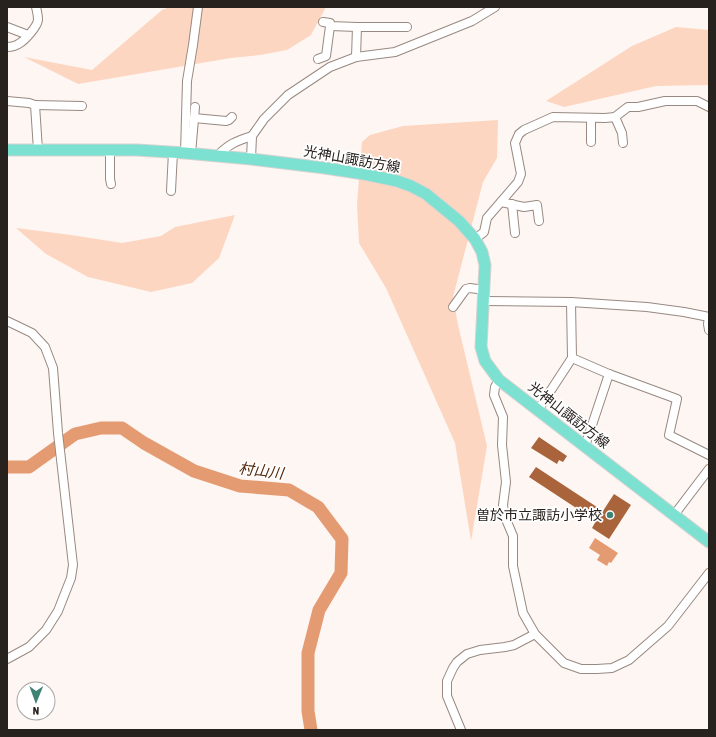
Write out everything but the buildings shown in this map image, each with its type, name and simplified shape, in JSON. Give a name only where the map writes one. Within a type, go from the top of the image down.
[{"type":"main road","name":"光神山諏訪方線","points":[[7,150],[110,150],[173,152],[251,159],[364,174],[397,181],[426,194],[459,221],[475,239],[482,252],[485,266],[481,347],[485,361],[499,380],[709,542]]},
{"type":"street","points":[[188,153],[187,81],[198,7]]},
{"type":"street","points":[[251,159],[252,136],[264,119],[288,94],[330,67],[356,57],[395,52],[472,21],[495,7]]},
{"type":"street","points":[[7,47],[15,46],[20,43],[37,23],[38,18],[36,8]]},
{"type":"street","points":[[318,59],[326,56],[327,24],[357,27],[406,27]]},
{"type":"street","points":[[7,27],[28,35]]},
{"type":"street","points":[[356,57],[357,27]]},
{"type":"street","points":[[475,239],[484,232],[487,218],[518,182],[521,174],[515,143],[518,134],[524,130],[553,117],[615,117],[628,107],[638,107],[665,101],[697,101],[709,107]]},
{"type":"street","points":[[7,102],[29,103],[35,105],[82,106]]},
{"type":"street","points":[[35,105],[38,150]]},
{"type":"street","points":[[188,153],[196,107]]},
{"type":"street","points":[[194,118],[226,121],[232,117]]},
{"type":"street","points":[[615,117],[622,133],[623,143]]},
{"type":"street","points":[[591,118],[591,142]]},
{"type":"street","points":[[217,156],[225,148],[236,141],[252,136]]},
{"type":"street","points":[[110,150],[110,179],[112,184]]},
{"type":"street","points":[[171,191],[173,152]]},
{"type":"street","points":[[501,202],[524,207],[537,205],[539,221]]},
{"type":"street","points":[[512,204],[515,234]]},
{"type":"street","points":[[453,307],[466,289],[470,288],[484,295],[647,307],[684,312],[709,317],[709,330]]},
{"type":"street","points":[[538,410],[572,358],[571,302]]},
{"type":"street","points":[[7,321],[32,333],[45,347],[53,368],[58,433],[73,565],[71,578],[58,610],[46,630],[29,647],[7,659]]},
{"type":"street","points":[[572,358],[609,374],[677,399],[669,435],[709,455]]},
{"type":"street","points":[[585,446],[609,374]]},
{"type":"street","points":[[499,380],[495,387],[494,395],[503,417],[502,444],[506,482],[503,504],[505,517],[513,536],[512,566],[523,613],[535,634],[564,663],[581,669],[597,670],[612,668],[629,660],[668,626],[709,573]]},
{"type":"street","points":[[674,515],[709,469]]},
{"type":"street","points":[[461,730],[447,696],[447,682],[457,662],[468,654],[480,650],[514,645],[535,634]]},
{"type":"shaded area","points":[[170,7],[326,7],[311,35],[287,50],[260,55],[231,58],[78,84],[24,57],[92,70],[162,10]]},
{"type":"shaded area","points":[[676,27],[709,30],[709,85],[656,86],[564,107],[546,101],[632,46]]},
{"type":"shaded area","points":[[498,120],[497,158],[483,182],[453,297],[458,325],[487,446],[471,541],[455,443],[386,288],[359,243],[357,204],[362,142],[370,135],[403,126]]},
{"type":"shaded area","points":[[235,215],[219,258],[192,283],[151,292],[88,277],[46,254],[16,228],[122,243],[161,236],[175,227]]},
{"type":"shaded area","points":[[595,538],[618,553],[607,566],[597,560],[600,555],[589,548]]},
{"type":"waterway","name":"村山川","points":[[7,467],[29,467],[75,434],[101,428],[122,428],[144,443],[194,471],[240,486],[289,490],[318,507],[342,539],[341,573],[319,610],[308,653],[308,711],[311,730]]},
{"type":"place","name":"曽於市立諏訪小学校","points":[[610,515]]}]
